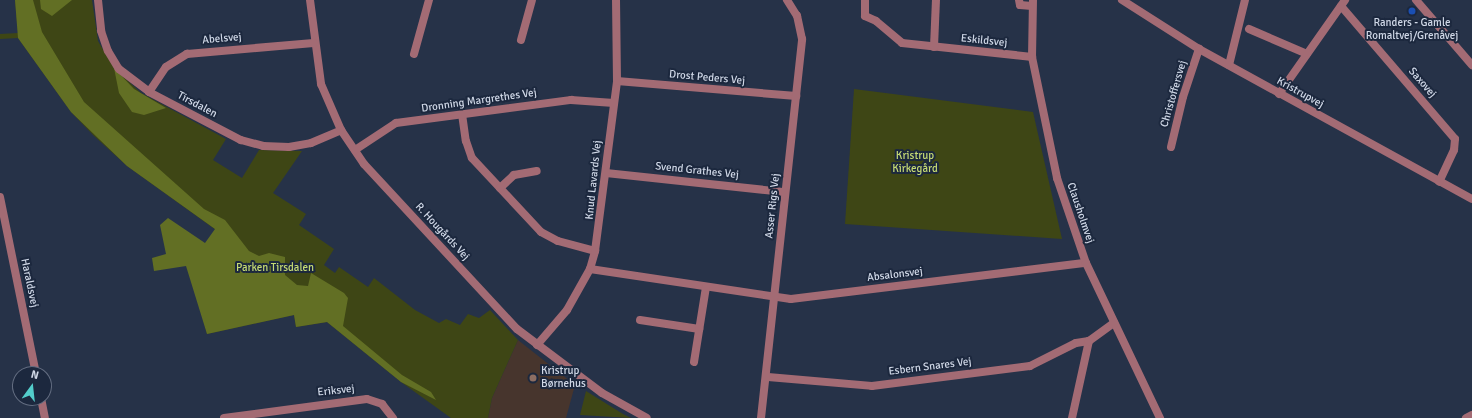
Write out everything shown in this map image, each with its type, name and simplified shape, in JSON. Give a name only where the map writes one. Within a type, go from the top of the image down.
[{"type":"street","name":"Tirsdalen","points":[[98,0],[101,30],[108,51],[119,69],[149,92],[241,140],[263,146],[289,147],[311,143],[342,130]]},
{"type":"street","name":"R. Hougårds Vej","points":[[310,0],[314,43],[321,84],[342,130],[355,150],[420,225],[517,329],[602,393],[647,418]]},
{"type":"street","points":[[414,54],[429,0]]},
{"type":"street","points":[[521,40],[532,0]]},
{"type":"street","name":"Knud Lavards Vej","points":[[537,345],[567,310],[590,269],[595,252],[617,81],[616,0]]},
{"type":"street","name":"Asser Rigs Vej","points":[[761,418],[768,377],[785,192],[796,96],[801,27],[787,0]]},
{"type":"street","name":"Eskildsvej","points":[[865,0],[865,16],[876,21],[891,37],[902,43],[1032,57]]},
{"type":"street","points":[[934,47],[936,0]]},
{"type":"street","points":[[1018,0],[1020,5],[1033,3]]},
{"type":"street","name":"Kristrupvej","points":[[1122,0],[1199,49],[1472,199]]},
{"type":"street","points":[[1229,65],[1244,0]]},
{"type":"street","points":[[1416,0],[1472,65]]},
{"type":"street","name":"Clausholmvej","points":[[1033,3],[1032,57],[1057,178],[1086,263],[1160,418]]},
{"type":"street","points":[[1279,94],[1343,3]]},
{"type":"street","name":"Saxovej","points":[[1343,3],[1455,139],[1454,150],[1439,182]]},
{"type":"street","points":[[1249,29],[1307,54]]},
{"type":"street","name":"Abelsvej","points":[[149,92],[166,67],[187,54],[314,43]]},
{"type":"street","name":"Christoffersvej","points":[[1171,147],[1182,97],[1199,49]]},
{"type":"street","name":"Drost Peders Vej","points":[[617,81],[796,96]]},
{"type":"street","name":"Dronning Margrethes Vej","points":[[355,150],[396,123],[571,100],[614,103]]},
{"type":"street","points":[[462,114],[466,141],[472,158],[541,232],[558,241],[595,252]]},
{"type":"street","points":[[500,188],[514,175],[537,171]]},
{"type":"street","name":"Svend Grathes Vej","points":[[606,173],[785,192]]},
{"type":"street","name":"Haraldsvej","points":[[0,197],[34,366]]},
{"type":"street","name":"Absalonsvej","points":[[590,269],[775,298],[791,299],[1086,263]]},
{"type":"street","points":[[694,362],[706,287]]},
{"type":"street","points":[[640,320],[699,329]]},
{"type":"street","name":"Esbern Snares Vej","points":[[768,377],[872,386],[1030,366],[1076,343],[1089,340],[1114,323]]},
{"type":"street","points":[[1072,418],[1089,340]]},
{"type":"street","name":"Eriksvej","points":[[224,418],[275,414],[367,399],[382,404],[393,418]]},
{"type":"street","points":[[43,406],[45,418]]},
{"type":"street","points":[[1466,418],[1472,415]]},
{"type":"shaded area","name":"Kristrup Børnehus","points":[[518,340],[575,385],[566,418],[488,418],[492,398]]},
{"type":"green space","name":"Parken Tirsdalen","points":[[15,0],[92,0],[98,41],[114,68],[141,93],[226,139],[213,160],[242,178],[259,150],[302,151],[273,193],[306,214],[299,225],[334,249],[324,265],[335,273],[339,267],[368,287],[374,278],[415,310],[439,323],[446,319],[460,325],[468,314],[479,318],[490,310],[518,340],[492,398],[488,418],[451,418],[401,382],[327,322],[296,327],[294,315],[207,334],[204,321],[234,243],[127,166],[93,135],[71,112],[18,38],[0,39],[0,34],[18,33]]},
{"type":"green space","points":[[15,0],[33,0],[42,32],[84,102],[204,209],[225,220],[249,251],[259,256],[269,253],[285,257],[285,275],[297,285],[308,286],[311,273],[344,293],[348,298],[343,326],[402,375],[431,392],[436,400],[401,382],[327,322],[296,327],[294,315],[207,334],[186,266],[154,271],[152,258],[166,254],[160,225],[168,218],[205,243],[215,229],[127,166],[71,112],[18,38]]},
{"type":"green space","points":[[40,0],[72,0],[52,16],[41,9]]},
{"type":"green space","points":[[114,68],[134,89],[166,108],[144,115],[132,112],[119,93]]},
{"type":"green space","name":"Kristrup Kirkegård","points":[[854,89],[1033,112],[1062,239],[845,224]]},
{"type":"green space","points":[[586,391],[623,414],[631,418],[580,415]]},
{"type":"place","name":"Randers - Gamle Romaltvej/Grenåvej","points":[[1412,11]]},
{"type":"place","name":"Kristrup Børnehus","points":[[533,378]]}]
